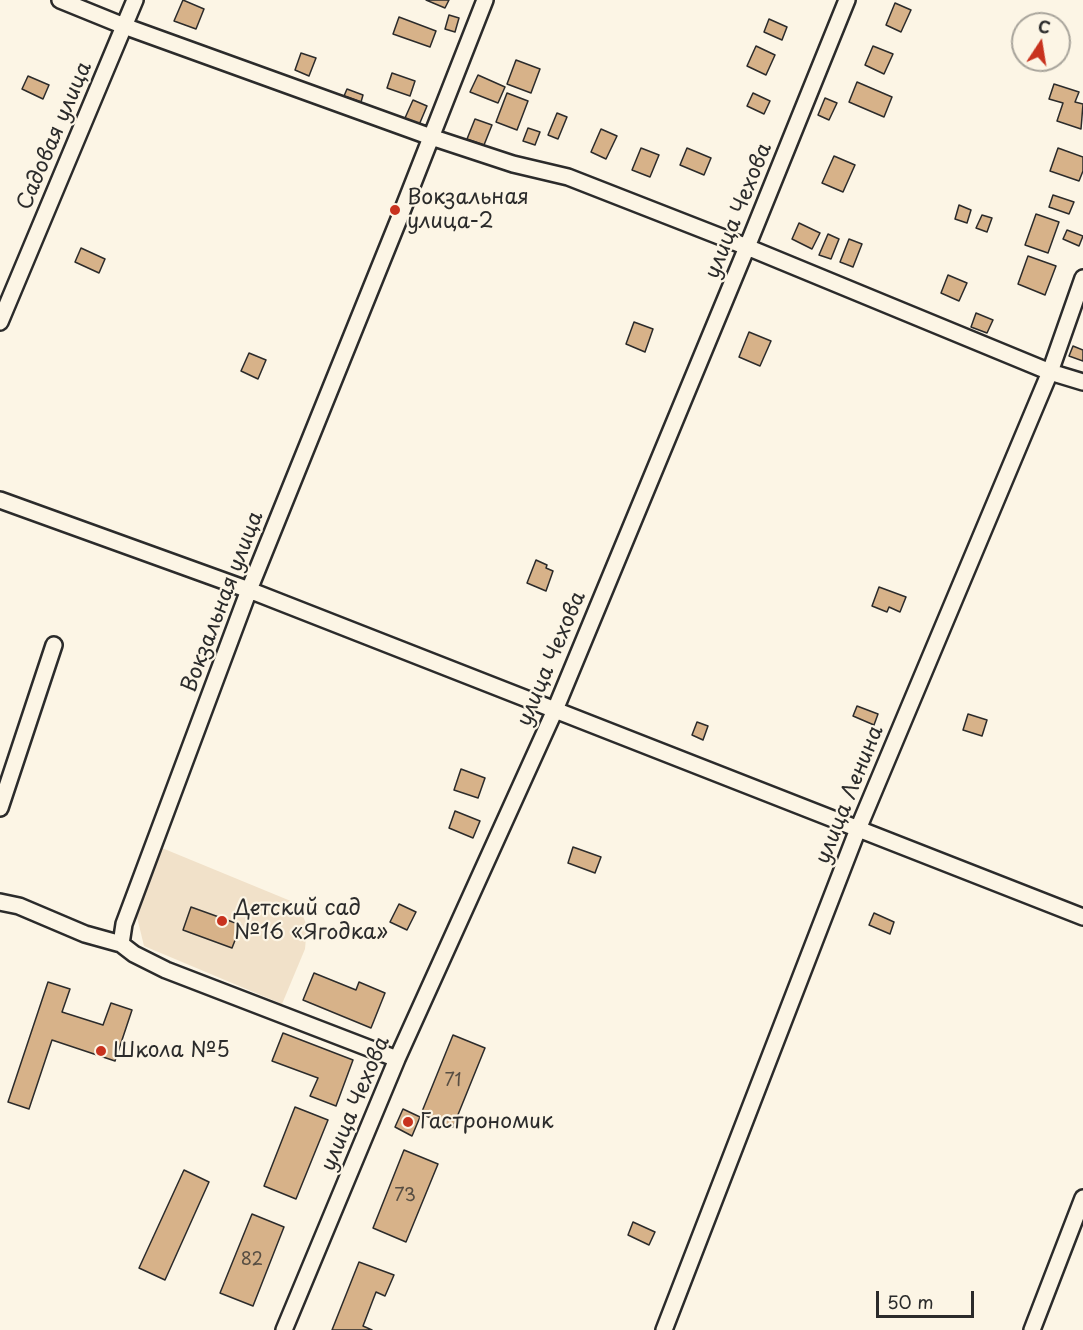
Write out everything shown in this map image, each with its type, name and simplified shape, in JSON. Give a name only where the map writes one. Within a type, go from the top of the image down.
[{"type":"street","points":[[60,0],[124,26],[431,137],[513,164],[568,177],[747,247],[1050,372],[1083,382]]},
{"type":"street","name":"Садовая улица","points":[[0,322],[135,0]]},
{"type":"street","name":"Вокзальная улица","points":[[121,944],[124,924],[249,590],[485,0]]},
{"type":"street","name":"улица Чехова","points":[[284,1330],[397,1059],[555,710],[847,0]]},
{"type":"street","name":"улица Ленина","points":[[664,1330],[858,829],[1050,372],[1083,278]]},
{"type":"street","points":[[0,500],[249,590],[1083,917]]},
{"type":"street","points":[[0,808],[54,645]]},
{"type":"street","points":[[0,902],[19,906],[85,934],[121,944],[134,954],[166,970],[397,1059]]},
{"type":"street","points":[[1032,1330],[1083,1198]]},
{"type":"shaded area","name":"Детский сад №16 «Ягодка»","points":[[162,848],[298,904],[307,926],[305,949],[282,1004],[144,946],[137,917]]},
{"type":"building","points":[[183,0],[204,9],[196,29],[174,21]]},
{"type":"building","points":[[426,0],[449,0],[445,8]]},
{"type":"building","points":[[895,3],[911,10],[901,32],[886,25]]},
{"type":"building","points":[[449,15],[459,18],[455,32],[445,29]]},
{"type":"building","points":[[399,17],[436,31],[430,47],[393,34]]},
{"type":"building","points":[[769,19],[787,27],[782,40],[764,32]]},
{"type":"building","points":[[756,46],[775,55],[766,75],[747,66]]},
{"type":"building","points":[[873,46],[893,54],[884,74],[865,65]]},
{"type":"building","points":[[301,53],[316,58],[309,76],[295,70]]},
{"type":"building","points":[[516,60],[540,69],[531,93],[507,84]]},
{"type":"building","points":[[392,73],[415,81],[410,96],[387,88]]},
{"type":"building","points":[[478,75],[505,87],[498,103],[470,92]]},
{"type":"building","points":[[28,76],[49,85],[43,99],[22,89]]},
{"type":"building","points":[[857,82],[892,97],[884,117],[849,102]]},
{"type":"building","points":[[1054,84],[1079,92],[1075,102],[1083,104],[1081,129],[1057,121],[1063,103],[1049,99]]},
{"type":"building","points":[[347,89],[363,95],[361,102],[344,96]]},
{"type":"building","points":[[507,93],[528,101],[517,130],[496,122]]},
{"type":"building","points":[[753,93],[770,101],[764,114],[747,106]]},
{"type":"building","points":[[825,98],[837,103],[829,120],[818,115]]},
{"type":"building","points":[[413,100],[427,106],[419,125],[405,118]]},
{"type":"building","points":[[557,113],[567,117],[558,139],[548,135]]},
{"type":"building","points":[[475,119],[492,125],[484,145],[467,139]]},
{"type":"building","points":[[528,128],[540,132],[535,145],[523,141]]},
{"type":"building","points":[[601,129],[617,136],[606,159],[591,152]]},
{"type":"building","points":[[641,148],[659,155],[650,177],[632,170]]},
{"type":"building","points":[[687,148],[711,158],[704,175],[680,165]]},
{"type":"building","points":[[1058,148],[1083,157],[1083,171],[1079,181],[1050,171]]},
{"type":"building","points":[[834,156],[855,165],[843,192],[822,183]]},
{"type":"building","points":[[1053,195],[1074,202],[1069,214],[1049,207]]},
{"type":"building","points":[[959,205],[971,210],[967,223],[955,219]]},
{"type":"building","points":[[1036,214],[1059,222],[1048,253],[1025,245]]},
{"type":"building","points":[[982,215],[992,218],[987,232],[976,228]]},
{"type":"building","points":[[799,223],[820,233],[812,249],[792,239]]},
{"type":"building","points":[[1067,230],[1083,236],[1079,246],[1063,239]]},
{"type":"building","points":[[828,234],[839,239],[831,259],[819,255]]},
{"type":"building","points":[[849,239],[862,244],[853,267],[840,262]]},
{"type":"building","points":[[81,248],[105,259],[99,273],[75,262]]},
{"type":"building","points":[[1028,256],[1056,266],[1045,295],[1018,284]]},
{"type":"building","points":[[948,275],[967,283],[959,301],[941,293]]},
{"type":"building","points":[[976,313],[993,320],[987,333],[971,327]]},
{"type":"building","points":[[634,322],[653,329],[645,352],[626,344]]},
{"type":"building","points":[[749,332],[771,341],[760,366],[739,357]]},
{"type":"building","points":[[1073,346],[1083,350],[1083,361],[1069,356]]},
{"type":"building","points":[[249,353],[266,360],[258,379],[241,371]]},
{"type":"building","points":[[536,560],[553,571],[546,591],[527,583]]},
{"type":"building","points":[[879,587],[906,597],[900,612],[889,607],[887,612],[872,606]]},
{"type":"building","points":[[857,706],[878,714],[874,725],[853,716]]},
{"type":"building","points":[[968,714],[987,720],[982,736],[963,730]]},
{"type":"building","points":[[697,722],[708,726],[703,740],[692,735]]},
{"type":"building","points":[[461,769],[485,778],[478,798],[454,790]]},
{"type":"building","points":[[455,811],[480,821],[473,838],[449,828]]},
{"type":"building","points":[[573,847],[601,857],[595,873],[568,863]]},
{"type":"building","points":[[399,904],[416,912],[407,930],[390,922]]},
{"type":"building","points":[[191,907],[241,925],[232,948],[183,930]]},
{"type":"building","points":[[874,913],[894,922],[890,934],[869,925]]},
{"type":"building","points":[[314,973],[356,990],[359,982],[385,993],[371,1028],[303,1000]]},
{"type":"building","name":"Школа №5","points":[[48,982],[70,989],[62,1012],[103,1025],[111,1003],[132,1010],[115,1061],[52,1040],[29,1109],[8,1102]]},
{"type":"building","points":[[283,1033],[353,1060],[336,1106],[310,1096],[318,1078],[272,1061]]},
{"type":"building","points":[[453,1035],[485,1048],[453,1127],[421,1114]]},
{"type":"building","points":[[295,1107],[328,1120],[296,1199],[264,1186]]},
{"type":"building","name":"Гастрономик","points":[[403,1109],[420,1117],[412,1136],[395,1127]]},
{"type":"building","points":[[404,1150],[438,1164],[406,1242],[373,1228]]},
{"type":"building","points":[[184,1170],[209,1182],[165,1280],[139,1268]]},
{"type":"building","points":[[252,1214],[284,1227],[253,1306],[220,1293]]},
{"type":"building","points":[[633,1222],[655,1232],[649,1245],[628,1235]]},
{"type":"building","points":[[359,1262],[394,1275],[385,1296],[376,1292],[363,1326],[372,1330],[332,1330]]},
{"type":"place","name":"Вокзальная улица-2","points":[[395,210]]},
{"type":"place","name":"Детский сад №16 «Ягодка»","points":[[222,921]]},
{"type":"place","name":"Школа №5","points":[[101,1051]]},
{"type":"place","name":"Гастрономик","points":[[408,1122]]}]
